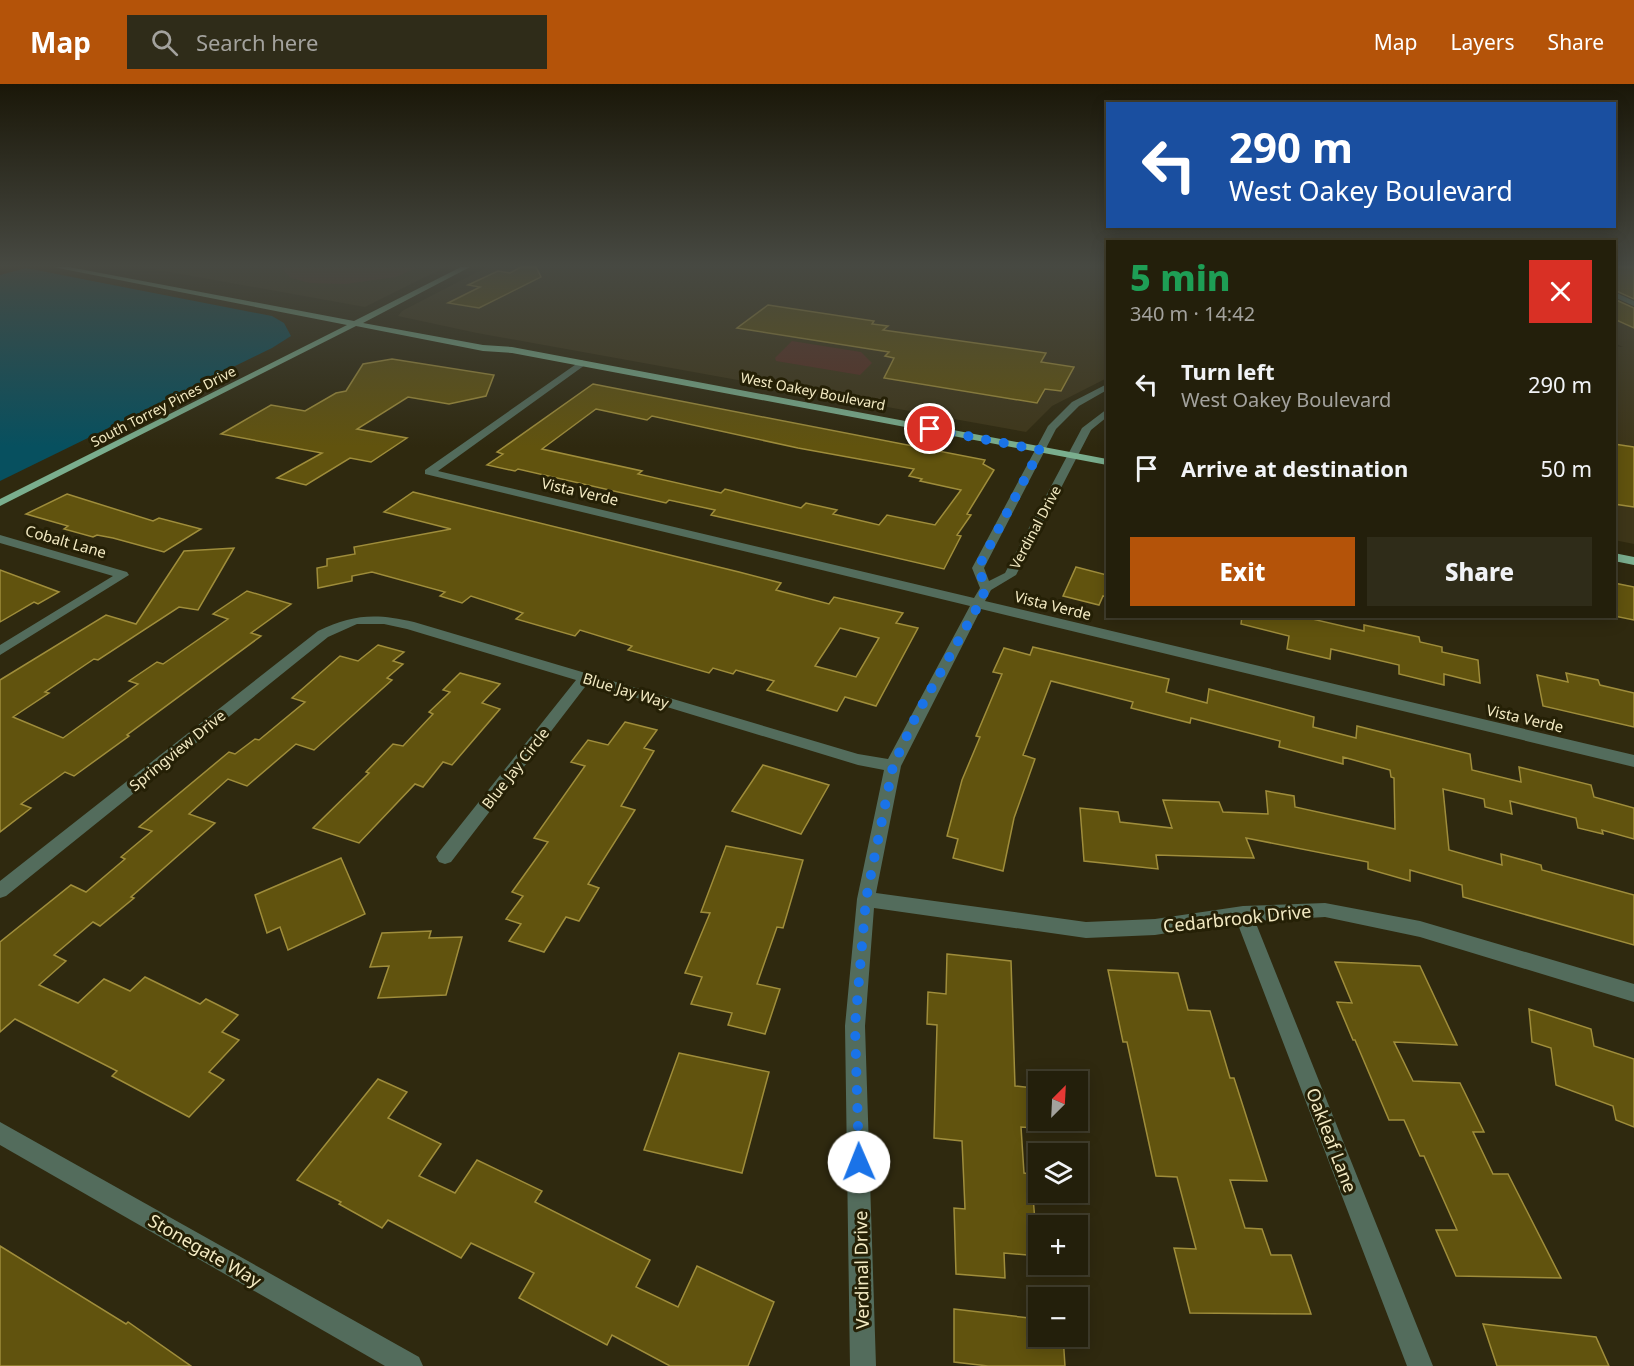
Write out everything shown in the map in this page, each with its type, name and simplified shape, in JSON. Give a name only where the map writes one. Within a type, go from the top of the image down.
[{"type":"main road","name":"South Torrey Pines Drive","points":[[0,503],[350,327]]},
{"type":"main road","name":"West Oakey Boulevard","points":[[371,327],[483,348],[512,350],[1106,462]]},
{"type":"main road","name":"West Oakey Boulevard","points":[[420,327],[495,341],[512,350]]},
{"type":"main road","points":[[446,341],[458,334]]},
{"type":"main road","points":[[1616,557],[1634,561]]},
{"type":"street","name":"Vista Verde","points":[[582,363],[429,472],[982,596],[1634,761]]},
{"type":"street","name":"Verdinal Drive","points":[[982,596],[978,568],[1040,450],[1047,432],[1062,413],[1106,388]]},
{"type":"street","name":"Verdinal Drive","points":[[863,1366],[855,1026],[866,899],[893,766],[916,716],[982,596],[1010,575],[1087,428],[1106,413]]},
{"type":"street","name":"Cobalt Lane","points":[[0,539],[123,575],[0,651]]},
{"type":"street","name":"Blue Jay Way","points":[[359,619],[372,618],[409,625],[858,759],[893,766]]},
{"type":"street","name":"Springview Drive","points":[[0,891],[323,634],[345,622],[359,619]]},
{"type":"street","name":"Blue Jay Circle","points":[[445,857],[585,678]]},
{"type":"street","name":"Cedarbrook Drive","points":[[866,899],[1086,930],[1155,927],[1243,914],[1325,910],[1420,929],[1634,993]]},
{"type":"street","name":"Oakleaf Lane","points":[[1243,914],[1420,1366]]},
{"type":"street","name":"Stonegate Way","points":[[0,1133],[410,1366]]},
{"type":"shaded area","points":[[448,327],[1106,327],[1106,379],[1052,406],[1026,432]]},
{"type":"shaded area","points":[[1616,327],[1634,327],[1634,544],[1616,540],[1616,346],[1623,347],[1616,344]]},
{"type":"shaded area","points":[[792,341],[861,352],[872,363],[860,375],[776,361],[775,358]]},
{"type":"water","points":[[0,327],[286,327],[291,336],[272,348],[0,481]]},
{"type":"building","points":[[887,327],[883,330],[1046,353],[1041,362],[1074,367],[1061,391],[1045,389],[1037,403],[884,378],[894,358],[885,356],[889,352],[737,328]]},
{"type":"building","points":[[392,359],[494,375],[486,396],[449,404],[408,397],[357,429],[407,438],[371,462],[350,458],[306,485],[277,478],[322,453],[221,434],[271,405],[305,411],[336,393],[346,391],[363,364]]},
{"type":"building","points":[[593,384],[985,460],[983,464],[994,470],[967,514],[971,515],[957,535],[961,536],[944,569],[711,515],[715,510],[669,500],[666,503],[518,469],[515,471],[487,465],[503,454],[497,452]],"holes":[[[596,409],[647,420],[652,416],[798,448],[914,469],[909,476],[922,479],[920,481],[961,490],[935,525],[887,515],[879,525],[833,514],[837,510],[806,503],[801,508],[725,489],[721,493],[638,474],[642,471],[542,449]]]},
{"type":"building","points":[[1616,444],[1634,447],[1634,507],[1616,504]]},
{"type":"building","points":[[413,492],[781,583],[776,590],[829,604],[834,597],[903,613],[896,623],[918,628],[876,706],[845,697],[837,711],[767,690],[774,681],[736,670],[733,674],[713,668],[709,673],[628,650],[632,646],[580,630],[575,636],[516,619],[523,613],[471,596],[462,603],[440,596],[445,592],[372,572],[352,576],[352,581],[318,588],[317,568],[327,566],[327,559],[355,554],[354,547],[451,529],[384,512]],"holes":[[[840,628],[879,638],[856,677],[815,666]]]},
{"type":"building","points":[[67,494],[153,521],[159,518],[201,529],[164,552],[113,538],[97,535],[93,537],[64,529],[68,526],[26,514]]},
{"type":"building","points":[[234,548],[198,610],[179,607],[98,660],[94,659],[13,717],[63,738],[138,684],[129,681],[157,662],[163,664],[228,619],[213,614],[247,591],[291,604],[251,633],[261,636],[127,735],[129,736],[74,776],[65,772],[21,804],[31,808],[0,832],[0,680],[106,615],[136,624],[184,551]]},
{"type":"building","points":[[1076,567],[1106,575],[1106,597],[1103,596],[1099,605],[1063,596]]},
{"type":"building","points":[[0,570],[59,592],[38,604],[34,602],[0,622]]},
{"type":"building","points":[[1616,583],[1634,587],[1634,620],[1616,616]]},
{"type":"building","points":[[1242,618],[1312,618],[1364,631],[1364,625],[1419,637],[1420,642],[1442,647],[1442,652],[1478,660],[1480,683],[1444,674],[1444,685],[1399,674],[1399,665],[1331,649],[1330,659],[1287,649],[1289,636],[1241,624]]},
{"type":"building","points":[[378,645],[404,652],[393,661],[403,664],[387,678],[392,680],[314,750],[296,744],[247,786],[228,779],[189,814],[215,823],[131,897],[134,898],[100,926],[93,922],[54,955],[66,961],[39,985],[78,1003],[104,979],[130,991],[145,977],[200,1004],[206,999],[238,1015],[222,1032],[239,1040],[209,1072],[224,1080],[189,1117],[112,1076],[117,1071],[15,1019],[0,1032],[0,942],[71,885],[86,892],[125,859],[121,857],[152,831],[139,827],[229,752],[235,754],[255,739],[259,740],[305,702],[292,698],[340,656],[358,661]]},
{"type":"building","points":[[1033,647],[1169,679],[1166,692],[1207,703],[1209,689],[1314,717],[1313,727],[1356,738],[1357,726],[1470,754],[1472,770],[1521,782],[1519,767],[1591,785],[1594,797],[1634,808],[1634,839],[1602,830],[1603,834],[1578,828],[1576,818],[1510,801],[1512,814],[1485,807],[1484,799],[1443,789],[1449,850],[1502,865],[1501,854],[1541,865],[1542,870],[1634,895],[1634,945],[1463,897],[1462,885],[1410,870],[1410,881],[1368,869],[1368,862],[1246,838],[1254,858],[1156,855],[1158,869],[1084,861],[1080,808],[1118,812],[1120,822],[1172,828],[1163,800],[1219,802],[1223,812],[1268,814],[1266,791],[1294,796],[1295,807],[1395,829],[1394,778],[1391,777],[1390,770],[1343,757],[1343,764],[1279,747],[1280,741],[1191,718],[1190,723],[1131,708],[1133,702],[1051,681],[1023,755],[1035,759],[1014,818],[1003,871],[953,858],[958,839],[947,836],[962,780],[980,737],[976,736],[1002,674],[993,672],[1004,648],[1030,655]]},
{"type":"building","points":[[460,673],[500,684],[482,703],[500,709],[452,765],[443,762],[423,787],[415,784],[359,843],[313,828],[369,773],[366,772],[393,744],[403,746],[433,714],[429,712],[450,692],[443,690]]},
{"type":"building","points":[[1566,673],[1598,680],[1600,685],[1634,693],[1634,727],[1543,706],[1537,675],[1568,682]]},
{"type":"building","points":[[625,722],[657,730],[644,748],[654,751],[621,806],[635,810],[588,884],[599,888],[579,921],[566,917],[544,952],[509,941],[521,924],[506,919],[523,896],[512,892],[548,842],[534,838],[585,766],[571,762],[588,740],[608,745]]},
{"type":"building","points":[[763,765],[829,785],[801,834],[732,811]]},
{"type":"building","points":[[726,846],[803,860],[783,928],[777,927],[757,984],[780,989],[765,1034],[728,1025],[732,1013],[691,1004],[702,977],[685,973],[710,913],[701,912]]},
{"type":"building","points":[[341,858],[365,914],[288,950],[280,927],[267,933],[255,895]]},
{"type":"building","points":[[431,931],[429,938],[462,937],[446,995],[378,998],[389,966],[370,967],[382,933]]},
{"type":"building","points":[[947,954],[1011,961],[1015,1086],[1028,1087],[1028,1128],[1021,1127],[1024,1173],[1028,1174],[1028,1203],[1033,1203],[1034,1215],[1028,1215],[1028,1255],[1004,1253],[1005,1278],[956,1274],[954,1208],[965,1209],[962,1141],[934,1138],[937,1025],[927,1024],[928,992],[946,994]]},
{"type":"building","points":[[1335,962],[1420,966],[1457,1045],[1394,1042],[1413,1081],[1460,1083],[1484,1132],[1473,1132],[1493,1174],[1508,1174],[1561,1278],[1456,1276],[1436,1230],[1457,1230],[1424,1156],[1420,1156],[1404,1120],[1389,1120],[1337,1002],[1352,1003]]},
{"type":"building","points":[[1108,970],[1178,973],[1188,1010],[1210,1011],[1230,1078],[1234,1078],[1267,1181],[1230,1180],[1245,1228],[1262,1229],[1271,1255],[1291,1255],[1311,1314],[1190,1313],[1174,1248],[1196,1249],[1177,1177],[1156,1176],[1127,1042],[1123,1042]]},
{"type":"building","points":[[1529,1009],[1591,1029],[1594,1046],[1634,1059],[1634,1127],[1616,1120],[1613,1106],[1556,1085],[1551,1048],[1532,1042]]},
{"type":"building","points":[[679,1053],[769,1072],[742,1173],[644,1150]]},
{"type":"building","points":[[378,1079],[407,1092],[388,1118],[441,1144],[419,1176],[455,1193],[477,1160],[542,1191],[535,1202],[650,1260],[636,1287],[678,1307],[697,1266],[774,1302],[748,1366],[670,1366],[612,1335],[607,1345],[519,1298],[534,1273],[471,1243],[461,1258],[388,1220],[382,1228],[339,1204],[341,1202],[297,1180]]},
{"type":"building","points":[[0,1246],[126,1324],[128,1322],[191,1366],[0,1366]]},
{"type":"building","points":[[954,1309],[1028,1318],[1028,1347],[1064,1347],[1065,1366],[988,1366],[954,1362]]},
{"type":"building","points":[[1483,1324],[1596,1337],[1609,1366],[1497,1366]]},
{"type":"route","points":[[859,1162],[855,1026],[866,899],[893,766],[916,716],[979,604],[986,588],[978,568],[1040,450],[930,429]]}]
